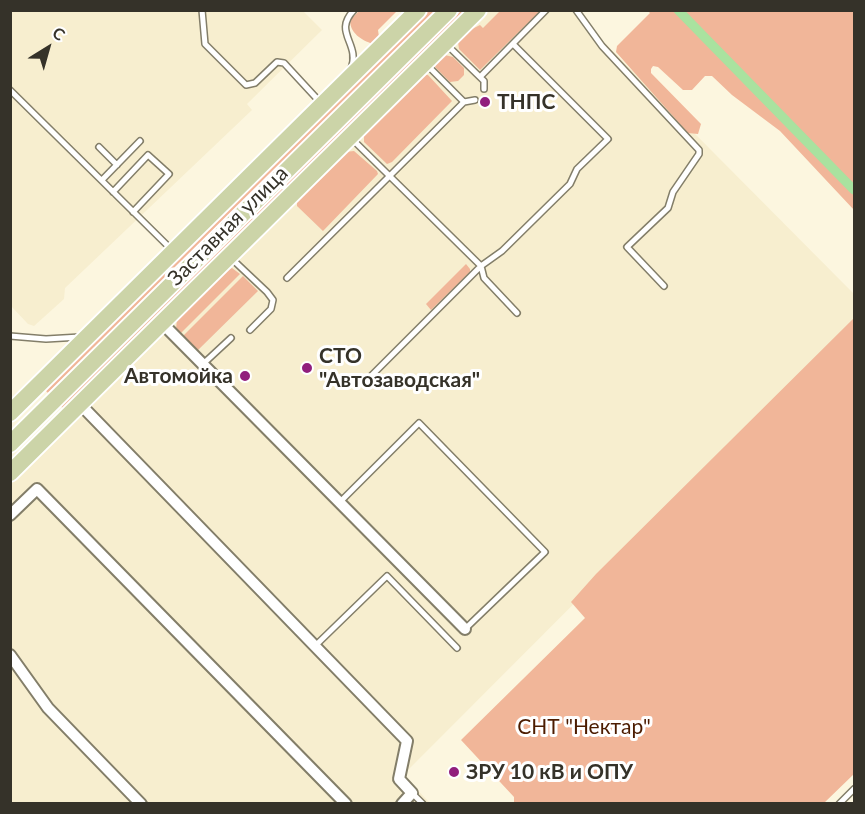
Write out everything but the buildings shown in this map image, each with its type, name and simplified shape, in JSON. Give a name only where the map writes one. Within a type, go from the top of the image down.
[{"type":"main road","name":"Заставная улица","points":[[10,413],[418,10]]},
{"type":"main road","name":"Заставная улица","points":[[10,444],[449,10]]},
{"type":"main road","name":"Заставная улица","points":[[10,472],[478,10]]},
{"type":"street","points":[[162,323],[465,629]]},
{"type":"street","points":[[80,404],[407,741],[399,779],[412,793],[402,804]]},
{"type":"street","points":[[10,515],[37,489],[346,804]]},
{"type":"street","points":[[10,655],[48,708],[141,804]]},
{"type":"lane","points":[[202,10],[205,44],[246,85],[255,83],[277,62],[284,63],[323,105]]},
{"type":"lane","points":[[338,90],[354,61],[354,54],[344,26],[346,19],[354,10]]},
{"type":"lane","points":[[480,77],[546,10]]},
{"type":"lane","points":[[576,10],[602,46],[699,150],[699,154],[673,192],[668,208],[627,247],[664,286]]},
{"type":"lane","points":[[445,43],[484,81],[484,89]]},
{"type":"lane","points":[[370,376],[481,266],[502,251],[570,184],[577,169],[608,139],[513,44]]},
{"type":"lane","points":[[425,63],[464,102]]},
{"type":"lane","points":[[10,90],[173,251]]},
{"type":"lane","points":[[287,278],[464,102],[475,100]]},
{"type":"lane","points":[[350,137],[481,266],[484,278],[517,313]]},
{"type":"lane","points":[[102,180],[140,141]]},
{"type":"lane","points":[[99,147],[117,165]]},
{"type":"lane","points":[[113,192],[148,155],[169,174],[133,212]]},
{"type":"lane","points":[[229,256],[273,300],[271,309],[250,330]]},
{"type":"lane","points":[[10,336],[46,339],[88,337]]},
{"type":"lane","points":[[203,364],[231,338]]},
{"type":"lane","points":[[340,502],[419,423],[545,552],[465,629]]},
{"type":"lane","points":[[315,646],[387,576],[457,648]]},
{"type":"lane","points":[[839,804],[855,789]]},
{"type":"lane","points":[[412,793],[423,804]]},
{"type":"shaded area","points":[[11,11],[303,11],[322,30],[247,104],[252,110],[65,288],[64,299],[34,326],[28,324],[11,306]]},
{"type":"shaded area","points":[[487,11],[573,11],[854,294],[854,323],[403,775],[430,803],[11,804],[11,483]]},
{"type":"green space","points":[[359,11],[397,11],[378,30],[379,37],[373,44],[360,38],[350,25],[350,20]]},
{"type":"green space","points":[[427,11],[435,11],[48,393],[44,389]]},
{"type":"green space","points":[[461,11],[468,11],[64,409],[60,406]]},
{"type":"green space","points":[[500,11],[540,11],[480,70],[459,49],[458,42],[464,33],[480,25],[483,28]]},
{"type":"green space","points":[[648,11],[854,11],[854,210],[780,131],[732,95],[712,76],[705,76],[692,90],[683,90],[658,67],[653,66],[651,73],[701,124],[698,134],[688,133],[616,52],[617,46],[650,13]]},
{"type":"green space","points":[[445,55],[453,57],[464,68],[464,75],[458,81],[450,82],[435,67]]},
{"type":"green space","points":[[424,74],[428,75],[452,101],[392,162],[387,164],[364,142],[364,133]]},
{"type":"green space","points":[[354,151],[378,174],[323,231],[297,206],[297,200],[345,152]]},
{"type":"green space","points":[[466,264],[470,272],[431,310],[426,304]]},
{"type":"green space","points":[[232,268],[240,274],[179,335],[176,330],[177,318],[224,271]]},
{"type":"green space","points":[[243,276],[258,291],[197,351],[183,336]]},
{"type":"green space","name":"СНТ \"Нектар\"","points":[[854,318],[854,774],[824,803],[514,803],[514,797],[461,740],[585,618],[571,602],[596,574]]},
{"type":"waterway","points":[[678,10],[854,190]]},
{"type":"place","name":"ТНПС","points":[[485,102]]},
{"type":"place","name":"СТО \"Автозаводская\"","points":[[307,368]]},
{"type":"place","name":"Автомойка","points":[[245,376]]},
{"type":"place","name":"ЗРУ 10 кВ и ОПУ","points":[[454,772]]}]
